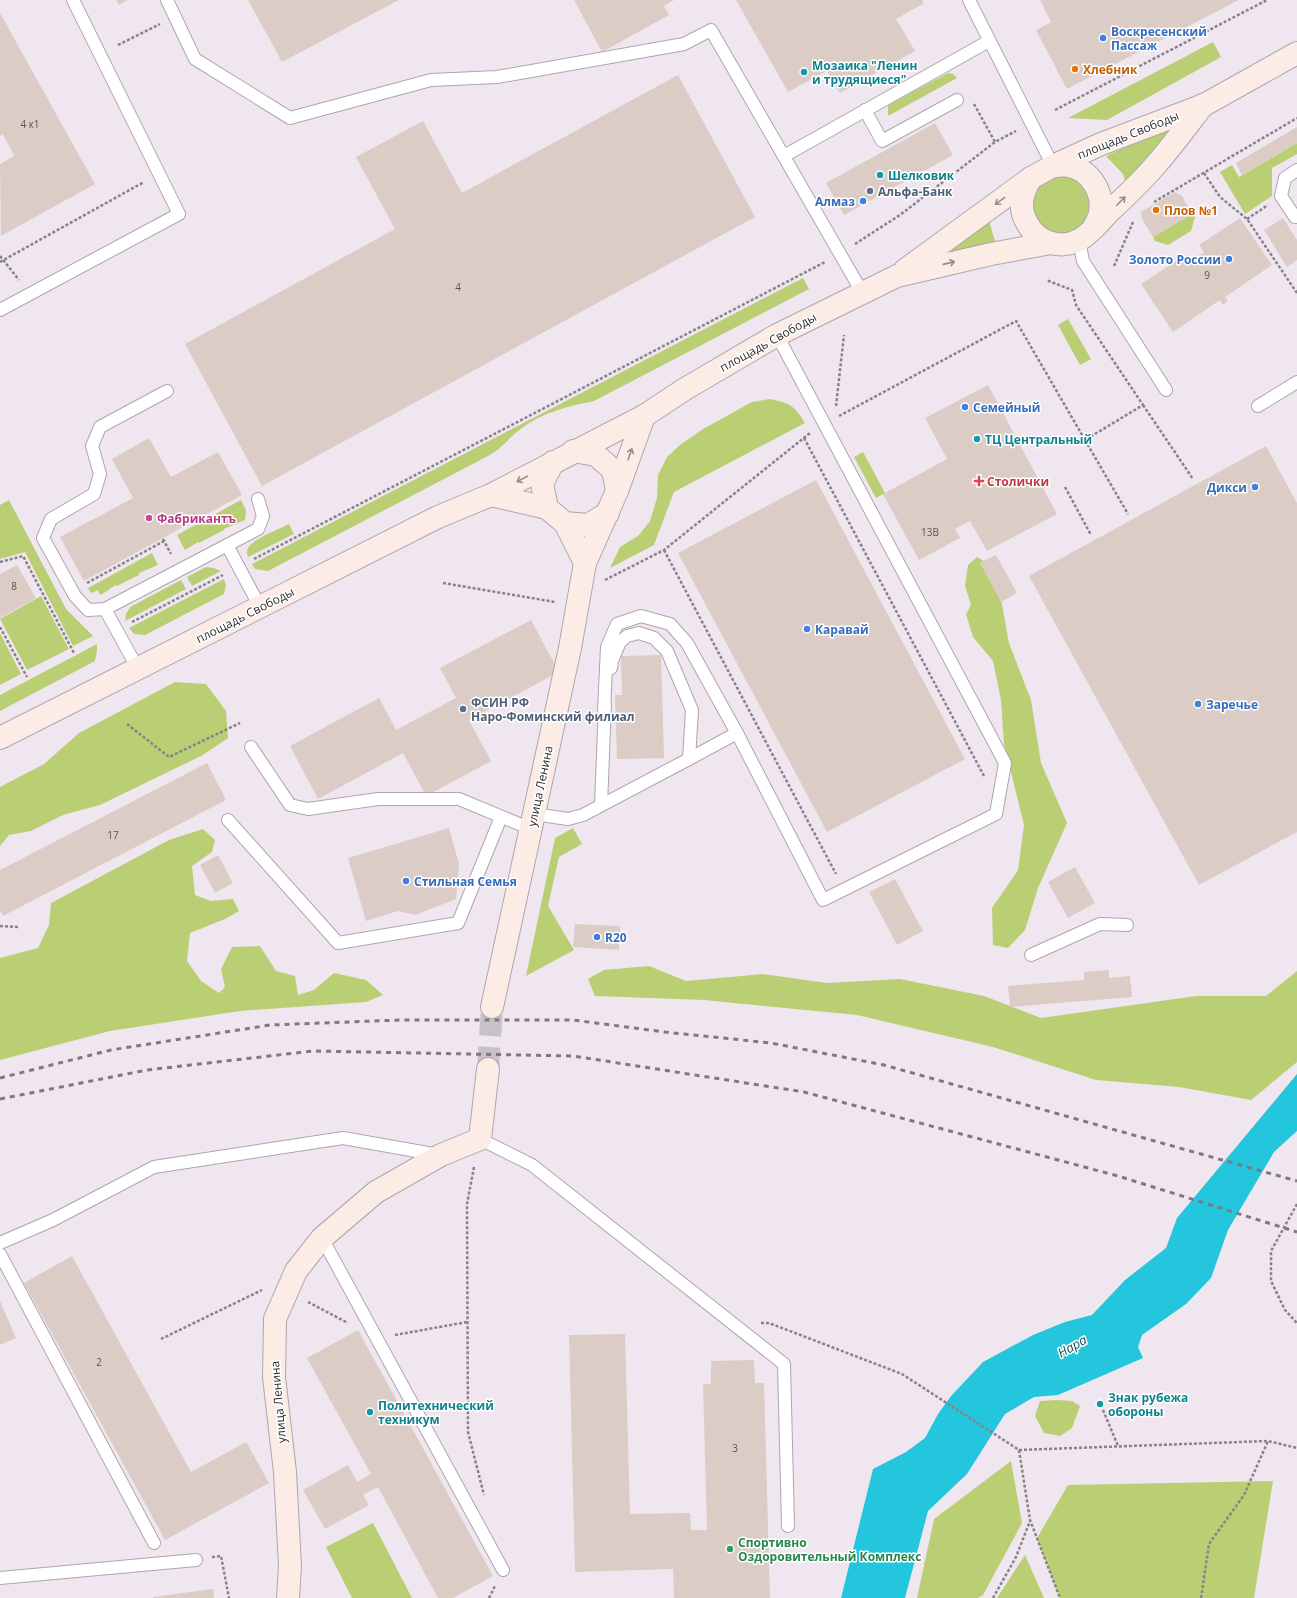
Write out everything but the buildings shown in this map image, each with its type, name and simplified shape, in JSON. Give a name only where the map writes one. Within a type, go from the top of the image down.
[{"type":"main road","name":"площадь Свободы","points":[[897,276],[1032,178],[1053,166],[1101,144],[1204,105],[1297,53]]},
{"type":"main road","name":"площадь Свободы","points":[[0,738],[438,517],[491,495],[573,451],[644,416],[685,389],[777,335],[862,292],[897,276],[991,254],[1051,243],[1062,244],[1086,234],[1153,168],[1204,105]]},
{"type":"main road","name":"площадь Свободы","points":[[1053,166],[1069,166],[1084,172],[1095,183],[1100,198],[1100,214],[1086,234]]},
{"type":"main road","points":[[1032,178],[1024,190],[1021,204],[1023,218],[1030,230],[1041,239],[1051,243]]},
{"type":"main road","points":[[564,523],[588,525],[608,513],[644,416]]},
{"type":"main road","points":[[573,451],[596,455],[613,470],[617,491]]},
{"type":"main road","points":[[547,508],[542,484],[553,462]]},
{"type":"main road","points":[[491,495],[547,508],[564,523],[585,563]]},
{"type":"main road","name":"улица Ленина","points":[[492,1007],[570,648],[585,563],[608,513]]},
{"type":"main road","points":[[480,1139],[488,1069]]},
{"type":"main road","name":"улица Ленина","points":[[288,1598],[290,1566],[285,1472],[274,1377],[275,1319],[296,1271],[322,1238],[376,1192],[441,1155],[480,1139]]},
{"type":"lane","points":[[0,310],[179,214],[73,0]]},
{"type":"lane","points":[[167,0],[195,59],[290,118],[431,80],[497,77],[684,44],[712,30],[862,292]]},
{"type":"lane","points":[[969,0],[1053,166]]},
{"type":"lane","points":[[784,156],[989,42]]},
{"type":"lane","points":[[865,110],[882,141],[958,100]]},
{"type":"lane","points":[[1295,217],[1281,196],[1285,178],[1297,170]]},
{"type":"lane","points":[[1086,234],[1083,261],[1166,390]]},
{"type":"lane","points":[[601,806],[607,647],[617,624],[641,616],[670,624],[687,643],[737,733],[823,900],[996,814],[997,801],[1005,763],[777,335]]},
{"type":"lane","points":[[1258,406],[1297,382]]},
{"type":"lane","points":[[167,391],[100,426],[92,446],[100,474],[94,494],[51,519],[43,538],[74,596],[88,610],[105,609],[258,529],[263,516],[258,499]]},
{"type":"lane","points":[[227,545],[260,607]]},
{"type":"lane","points":[[105,609],[138,669]]},
{"type":"lane","points":[[604,711],[612,661],[620,642],[627,636],[639,633],[654,638],[667,651],[692,710],[689,759]]},
{"type":"lane","points":[[251,747],[290,805],[308,809],[378,799],[458,799],[501,817],[532,821],[568,819],[583,815],[737,733]]},
{"type":"lane","points":[[228,820],[338,943],[458,923],[501,817]]},
{"type":"lane","points":[[1031,955],[1100,924],[1127,925]]},
{"type":"lane","points":[[0,1243],[53,1220],[154,1167],[343,1138],[441,1155]]},
{"type":"lane","points":[[480,1139],[532,1164],[784,1364],[788,1526]]},
{"type":"lane","points":[[322,1238],[503,1570]]},
{"type":"lane","points":[[0,1254],[154,1543]]},
{"type":"lane","points":[[0,1578],[196,1560]]},
{"type":"path","points":[[1055,110],[1267,0]]},
{"type":"path","points":[[118,44],[161,24]]},
{"type":"path","points":[[1151,204],[1297,118]]},
{"type":"path","points":[[250,561],[840,254],[900,215],[995,142],[1018,129]]},
{"type":"path","points":[[1204,173],[1220,197],[1247,219],[1297,293]]},
{"type":"path","points":[[1,261],[146,181]]},
{"type":"path","points":[[1247,219],[1281,196]]},
{"type":"path","points":[[1114,266],[1134,219]]},
{"type":"path","points":[[0,256],[1,261],[31,294]]},
{"type":"path","points":[[1046,280],[1072,290],[1076,305],[1193,478]]},
{"type":"path","points":[[834,418],[1016,321],[1128,514]]},
{"type":"path","points":[[835,410],[844,335]]},
{"type":"path","points":[[1085,440],[1143,405]]},
{"type":"path","points":[[605,580],[664,550],[813,430]]},
{"type":"path","points":[[804,438],[997,801]]},
{"type":"path","points":[[1065,487],[1091,535]]},
{"type":"path","points":[[83,585],[164,540],[172,556]]},
{"type":"path","points":[[664,550],[844,890]]},
{"type":"path","points":[[0,562],[23,556],[74,652]]},
{"type":"path","points":[[127,625],[222,575]]},
{"type":"path","points":[[443,583],[558,602]]},
{"type":"path","points":[[0,626],[27,677]]},
{"type":"path","points":[[127,724],[169,757],[240,723]]},
{"type":"path","points":[[0,926],[18,927]]},
{"type":"path","points":[[474,1166],[467,1204],[468,1432],[486,1501]]},
{"type":"path","points":[[1297,1204],[1271,1251],[1271,1281],[1285,1310],[1297,1323]]},
{"type":"path","points":[[161,1338],[265,1289]]},
{"type":"path","points":[[732,1323],[768,1323],[902,1374],[1019,1450],[1268,1441],[1297,1448]]},
{"type":"path","points":[[1103,1410],[1118,1446]]},
{"type":"path","points":[[1201,1598],[1209,1544],[1244,1495],[1268,1441]]},
{"type":"path","points":[[1019,1450],[1030,1520],[1060,1598]]},
{"type":"path","points":[[993,1598],[1016,1557],[1030,1520]]},
{"type":"path","points":[[489,1598],[503,1570]]},
{"type":"green space","points":[[1213,42],[1221,57],[1107,120],[1068,118]]},
{"type":"green space","points":[[948,73],[953,74],[957,78],[888,116],[888,105]]},
{"type":"green space","points":[[1179,123],[1126,184],[1123,174],[1106,156]]},
{"type":"green space","points":[[1297,143],[1297,154],[1272,168],[1272,196],[1245,214],[1220,172],[1232,165],[1239,177]]},
{"type":"green space","points":[[1046,176],[1078,177],[1091,194],[1091,214],[1079,231],[1059,237],[1033,222],[1031,191]]},
{"type":"green space","points":[[1192,214],[1195,217],[1191,231],[1168,245],[1155,241],[1153,237]]},
{"type":"green space","points":[[988,217],[994,238],[999,246],[929,261]]},
{"type":"green space","points":[[803,278],[809,289],[594,401],[547,414],[530,422],[517,431],[498,450],[488,456],[268,571],[255,569],[252,564]]},
{"type":"green space","points":[[1068,319],[1091,359],[1080,365],[1058,325]]},
{"type":"green space","points":[[770,399],[791,406],[805,423],[674,492],[654,545],[610,568],[620,547],[638,536],[650,521],[657,498],[658,475],[667,457],[680,445],[703,429],[752,402]]},
{"type":"green space","points":[[863,452],[885,493],[876,498],[854,457]]},
{"type":"green space","points":[[9,500],[66,609],[93,636],[73,646],[25,552],[0,559],[0,505]]},
{"type":"green space","points":[[241,500],[246,510],[245,520],[224,529],[199,543],[198,542],[185,550],[177,535]]},
{"type":"green space","points":[[289,524],[294,534],[248,557],[247,550],[251,544]]},
{"type":"green space","points":[[152,553],[158,565],[139,573],[139,575],[117,586],[116,585],[100,595],[98,590],[91,593],[88,588]]},
{"type":"green space","points":[[977,557],[992,566],[1001,599],[1009,643],[1031,700],[1041,763],[1067,823],[1038,888],[1025,930],[1008,948],[993,945],[992,908],[1018,870],[1024,825],[1004,744],[1001,700],[993,661],[973,637],[966,614],[971,605],[965,586],[968,565]]},
{"type":"green space","points":[[206,567],[221,571],[192,586],[187,577]]},
{"type":"green space","points":[[224,579],[226,585],[224,594],[145,635],[134,634],[129,628]]},
{"type":"green space","points":[[181,580],[186,589],[125,621],[126,614],[130,607]]},
{"type":"green space","points":[[41,596],[69,649],[27,670],[0,619]]},
{"type":"green space","points":[[0,633],[21,674],[0,685]]},
{"type":"green space","points":[[97,644],[95,661],[0,711],[0,695]]},
{"type":"green space","points":[[175,682],[206,684],[226,711],[228,738],[203,755],[100,805],[63,815],[31,831],[9,835],[0,846],[0,787],[44,764],[79,733]]},
{"type":"green space","points":[[573,828],[582,844],[559,857],[548,906],[574,950],[526,976],[555,838]]},
{"type":"green space","points":[[203,829],[215,840],[212,852],[192,866],[195,895],[211,901],[233,899],[239,911],[225,919],[190,933],[187,961],[201,981],[219,993],[225,987],[221,969],[232,947],[260,946],[276,971],[295,976],[298,995],[314,990],[334,973],[366,980],[383,995],[366,1002],[240,1011],[110,1031],[0,1060],[0,958],[38,948],[49,925],[51,903],[169,840]]},
{"type":"green space","points":[[649,966],[686,981],[763,974],[827,983],[900,979],[984,996],[1041,1018],[1196,996],[1266,996],[1297,971],[1297,1062],[1251,1100],[1179,1087],[1096,1080],[993,1047],[857,1015],[704,1000],[595,996],[588,979],[604,970]]},
{"type":"green space","points":[[1040,1401],[1072,1401],[1080,1406],[1072,1428],[1060,1436],[1044,1433],[1035,1416]]},
{"type":"green space","points":[[1011,1461],[1022,1523],[983,1595],[978,1598],[917,1598],[934,1519]]},
{"type":"green space","points":[[1273,1481],[1254,1598],[1060,1598],[1037,1538],[1068,1485]]},
{"type":"green space","points":[[373,1523],[412,1598],[352,1598],[326,1547]]},
{"type":"green space","points":[[1025,1555],[1044,1598],[997,1598]]},
{"type":"water","name":"Нара","points":[[1297,1074],[1297,1131],[1274,1152],[1228,1230],[1211,1278],[1186,1304],[1142,1335],[1138,1347],[1143,1358],[1058,1395],[1034,1397],[1005,1414],[967,1474],[928,1511],[905,1598],[841,1598],[873,1469],[906,1452],[925,1438],[938,1414],[951,1396],[983,1362],[1033,1335],[1065,1322],[1092,1315],[1125,1280],[1166,1248],[1177,1218]]},
{"type":"tunnel","points":[[488,1069],[492,1007]]},
{"type":"railway","points":[[0,1078],[111,1050],[270,1025],[400,1020],[573,1020],[665,1032],[771,1043],[884,1065],[1297,1181]]},
{"type":"railway","points":[[0,1099],[147,1070],[313,1051],[573,1056],[804,1092],[1118,1176],[1297,1232]]},
{"type":"place","name":"Воскресенский Пассаж","points":[[1103,38]]},
{"type":"place","name":"Хлебник","points":[[1075,69]]},
{"type":"place","name":"Мозаика \"Ленин и трудящиеся\"","points":[[804,72]]},
{"type":"place","name":"Шелковик","points":[[880,175]]},
{"type":"place","name":"Альфа-Банк","points":[[870,191]]},
{"type":"place","name":"Алмаз","points":[[863,201]]},
{"type":"place","name":"Плов №1","points":[[1156,210]]},
{"type":"place","name":"Золото России","points":[[1229,259]]},
{"type":"place","name":"Семейный","points":[[965,407]]},
{"type":"place","name":"ТЦ Центральный","points":[[977,439]]},
{"type":"place","name":"Столички","points":[[979,481]]},
{"type":"place","name":"Дикси","points":[[1255,487]]},
{"type":"place","name":"Фабрикантъ","points":[[149,518]]},
{"type":"place","name":"Каравай","points":[[807,629]]},
{"type":"place","name":"Заречье","points":[[1198,704]]},
{"type":"place","name":"ФСИН РФ Наро-Фоминский филиал","points":[[463,709]]},
{"type":"place","name":"Стильная Семья","points":[[406,881]]},
{"type":"place","name":"R20","points":[[597,937]]},
{"type":"place","name":"Знак рубежа обороны","points":[[1100,1404]]},
{"type":"place","name":"Политехнический техникум","points":[[370,1412]]},
{"type":"place","name":"Спортивно Оздоровительный Комплекс","points":[[730,1549]]}]
